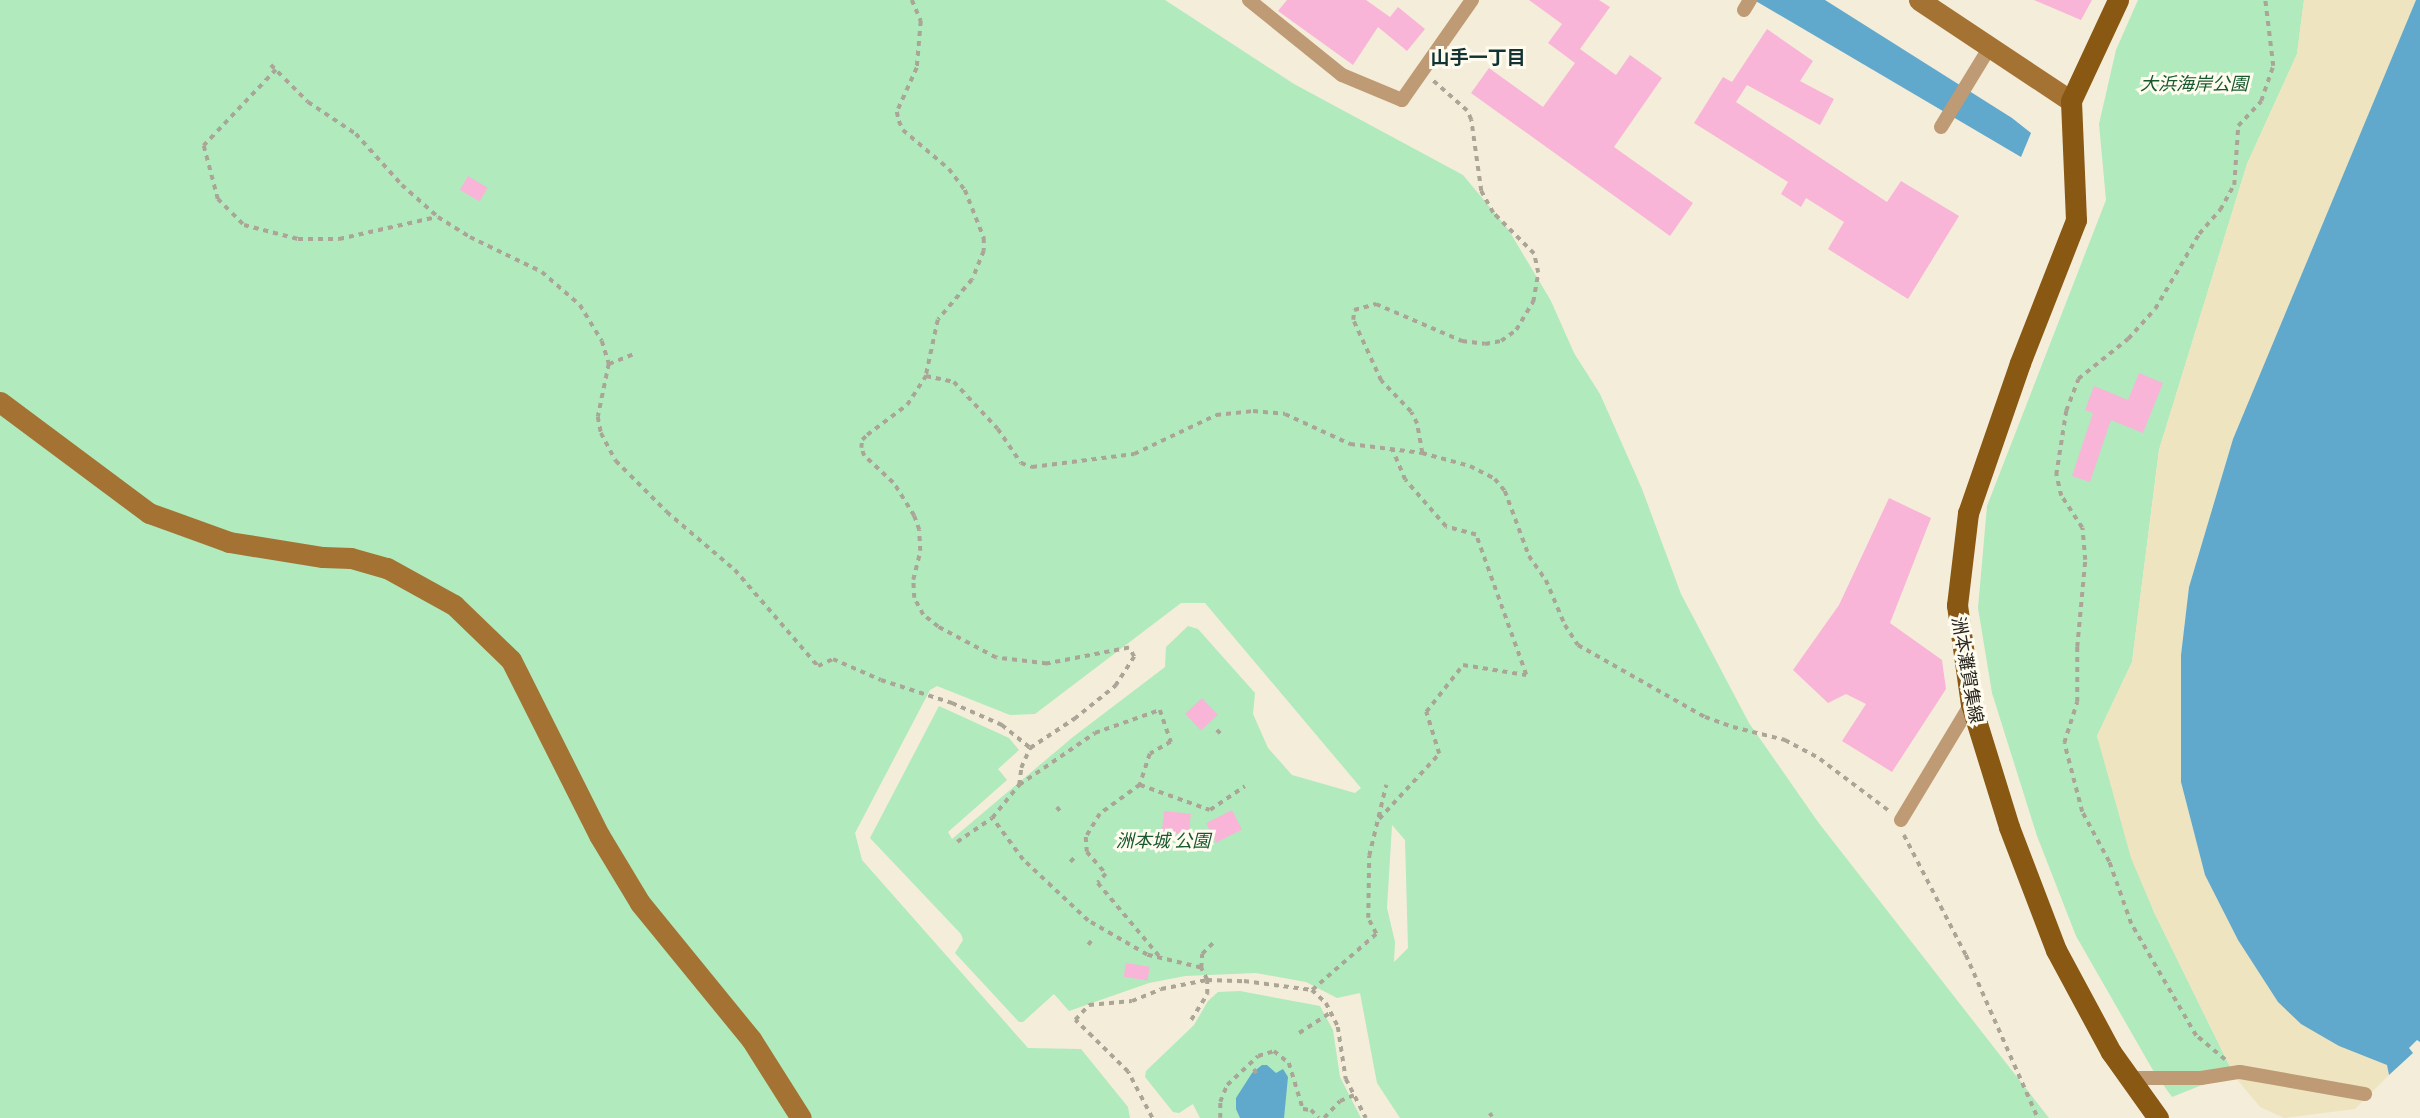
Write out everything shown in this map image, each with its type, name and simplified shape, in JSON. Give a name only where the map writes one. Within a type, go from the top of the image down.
[{"type":"main road","name":"洲本灘賀集線","points":[[2118,0],[2071,101],[2076,220],[2020,363],[1968,513],[1957,605],[1971,704],[2009,827],[2056,950],[2111,1052],[2158,1118]]},
{"type":"street","points":[[1249,0],[1342,75],[1402,100],[1472,0]]},
{"type":"street","points":[[1919,0],[1992,45],[2071,101]]},
{"type":"street","points":[[1941,127],[1992,45]]},
{"type":"street","points":[[0,402],[149,513],[229,542],[323,557],[351,558],[387,568],[454,606],[511,660],[599,835],[640,903],[751,1039],[801,1118]]},
{"type":"street","points":[[1901,820],[1971,704]]},
{"type":"street","points":[[2129,1078],[2202,1078],[2240,1072],[2365,1094]]},
{"type":"path","points":[[912,0],[921,21],[917,68],[897,112],[899,121],[903,130],[949,169],[965,190],[984,238],[984,251],[972,280],[939,320],[926,376],[907,405],[867,435],[862,440],[861,448],[864,456],[893,483],[914,516],[919,530],[920,551],[913,580],[914,598],[923,615],[938,627],[996,658],[1047,664],[1121,649],[1133,650],[1134,657],[1115,686],[1030,748],[1021,768],[1019,785]]},
{"type":"path","points":[[2240,1072],[2196,1036],[2131,924],[2109,862],[2082,812],[2064,743],[2077,702],[2077,647],[2085,560],[2082,528],[2061,496],[2056,475],[2066,411],[2078,379],[2128,339],[2155,309],[2199,234],[2220,210],[2234,185],[2238,126],[2261,101],[2273,66],[2265,0]]},
{"type":"path","points":[[271,65],[309,102],[356,134],[402,185],[438,217],[470,237],[542,272],[561,287],[593,325],[609,364],[598,417],[601,433],[616,461],[667,512],[735,570],[818,666],[833,659],[881,680],[952,703],[1002,725],[1030,748]]},
{"type":"path","points":[[276,70],[204,146],[218,199],[244,225],[299,239],[339,239],[438,217]]},
{"type":"path","points":[[1422,71],[1467,111],[1471,120],[1481,191],[1493,213],[1524,240],[1534,254],[1538,273],[1533,302],[1526,317],[1516,330],[1501,341],[1485,344],[1462,341],[1376,303],[1354,310],[1353,320],[1381,381],[1411,412],[1417,425],[1422,453]]},
{"type":"path","points":[[609,364],[634,354]]},
{"type":"path","points":[[926,376],[954,382],[998,429],[1021,463],[1032,467],[1134,454],[1216,415],[1234,411],[1285,414],[1350,444],[1422,453],[1471,466],[1494,479],[1505,491],[1529,556],[1546,580],[1571,636],[1588,653],[1705,717],[1785,740],[1820,759],[1901,820],[1902,830],[1921,873],[1966,956],[2038,1118]]},
{"type":"path","points":[[1379,819],[1439,754],[1426,712],[1463,665],[1526,675],[1476,535],[1446,527],[1405,480],[1392,450]]},
{"type":"path","points":[[957,842],[992,818],[1019,785],[1095,733],[1160,710],[1171,742],[1150,754],[1140,785],[1100,814],[1086,836],[1087,852],[1107,874],[1098,883],[1159,956]]},
{"type":"path","points":[[1217,730],[1223,737]]},
{"type":"path","points":[[1140,785],[1210,810],[1245,786]]},
{"type":"path","points":[[1312,990],[1376,934],[1368,918],[1369,856],[1386,785]]},
{"type":"path","points":[[992,818],[1023,860],[1088,921],[1147,955],[1200,968]]},
{"type":"path","points":[[1070,862],[1075,857]]},
{"type":"path","points":[[1191,1020],[1207,994],[1207,980],[1200,968],[1202,954],[1214,942]]},
{"type":"path","points":[[1152,1118],[1128,1072],[1075,1020],[1088,1005],[1132,1001],[1161,989],[1207,980],[1244,981],[1312,990],[1326,1003],[1338,1027],[1346,1079],[1366,1118]]},
{"type":"path","points":[[1299,1033],[1331,1012]]},
{"type":"path","points":[[1220,1118],[1220,1102],[1227,1085],[1258,1056],[1274,1051],[1289,1063],[1303,1108],[1322,1118],[1340,1101],[1354,1095]]},
{"type":"path","points":[[1254,1069],[1259,1078]]},
{"type":"green space","name":"洲本城 公園","points":[[0,0],[1165,0],[1294,84],[1463,175],[1508,229],[1551,301],[1574,353],[1600,394],[1642,489],[1681,594],[1749,723],[1818,822],[2049,1118],[1400,1118],[1377,1083],[1360,993],[1337,998],[1306,982],[1256,973],[1185,976],[1149,983],[1069,1011],[1054,994],[1023,1022],[1019,1022],[955,953],[963,940],[961,934],[870,838],[939,706],[1009,738],[1019,750],[998,769],[1007,780],[948,832],[952,839],[1073,737],[1165,667],[1166,647],[1188,626],[1198,629],[1255,693],[1253,714],[1268,748],[1292,775],[1355,793],[1361,788],[1205,603],[1181,603],[1035,714],[1010,715],[937,686],[930,690],[855,833],[862,860],[1028,1048],[1081,1049],[1128,1107],[1130,1118],[0,1118]],"holes":[[[1392,825],[1405,840],[1408,948],[1394,962],[1395,942],[1387,908]]]},
{"type":"green space","name":"大浜海岸公園","points":[[2138,0],[2304,0],[2297,54],[2247,164],[2159,450],[2132,662],[2097,736],[2153,910],[2235,1077],[2207,1083],[2172,1097],[2154,1072],[2076,936],[2037,836],[1992,693],[1978,608],[1987,506],[2106,200],[2099,124],[2116,50]]},
{"type":"green space","points":[[1240,991],[1320,1006],[1333,1030],[1340,1077],[1361,1118],[1200,1118],[1193,1104],[1179,1113],[1173,1112],[1145,1077],[1146,1071],[1194,1025],[1208,1001],[1218,992]]},
{"type":"sand","points":[[2304,0],[2416,0],[2233,439],[2189,587],[2181,655],[2181,782],[2205,875],[2238,940],[2278,1002],[2339,1046],[2388,1065],[2389,1075],[2355,1109],[2284,1118],[2260,1107],[2235,1077],[2153,910],[2131,858],[2097,736],[2132,662],[2159,450],[2247,164],[2297,54]]},
{"type":"water","points":[[1754,0],[1825,0],[2012,118],[2031,133],[2021,157]]},
{"type":"water","points":[[2416,0],[2420,0],[2420,1042],[2417,1040],[2409,1048],[2413,1053],[2389,1075],[2387,1065],[2339,1046],[2301,1024],[2278,1002],[2238,940],[2205,875],[2181,782],[2181,655],[2189,587],[2233,439]]},
{"type":"water","points":[[1262,1065],[1267,1065],[1276,1073],[1283,1069],[1288,1077],[1284,1118],[1240,1118],[1236,1109],[1236,1098],[1252,1073]]},
{"type":"building","points":[[1287,0],[1366,0],[1390,17],[1398,7],[1425,29],[1407,51],[1378,27],[1353,65],[1278,11]]},
{"type":"building","points":[[1529,0],[1599,0],[1610,7],[1580,49],[1616,75],[1630,55],[1662,78],[1614,147],[1693,203],[1670,236],[1471,93],[1489,68],[1543,107],[1575,63],[1548,43],[1562,24]]},
{"type":"building","points":[[2034,0],[2092,0],[2081,20]]},
{"type":"building","points":[[1767,29],[1813,61],[1800,81],[1834,99],[1820,125],[1747,85],[1736,102],[1887,202],[1901,181],[1959,216],[1908,299],[1828,249],[1844,222],[1806,198],[1801,207],[1781,194],[1788,182],[1694,123],[1723,77],[1732,82]]},
{"type":"building","points":[[468,176],[488,188],[479,202],[460,190]]},
{"type":"building","points":[[2139,373],[2163,383],[2143,433],[2111,420],[2090,482],[2072,476],[2093,413],[2085,410],[2094,386],[2128,400]]},
{"type":"building","points":[[1889,498],[1931,518],[1890,623],[1942,660],[1946,689],[1892,772],[1842,741],[1866,704],[1846,694],[1828,703],[1793,670],[1839,605]]},
{"type":"building","points":[[1202,698],[1218,715],[1201,731],[1185,714]]},
{"type":"building","points":[[1232,810],[1242,830],[1216,843],[1206,823]]},
{"type":"building","points":[[1164,811],[1191,814],[1189,835],[1162,832]]},
{"type":"building","points":[[1126,963],[1150,967],[1148,981],[1124,977]]},
{"type":"district","name":"山手一丁目","points":[[1478,57]]}]
